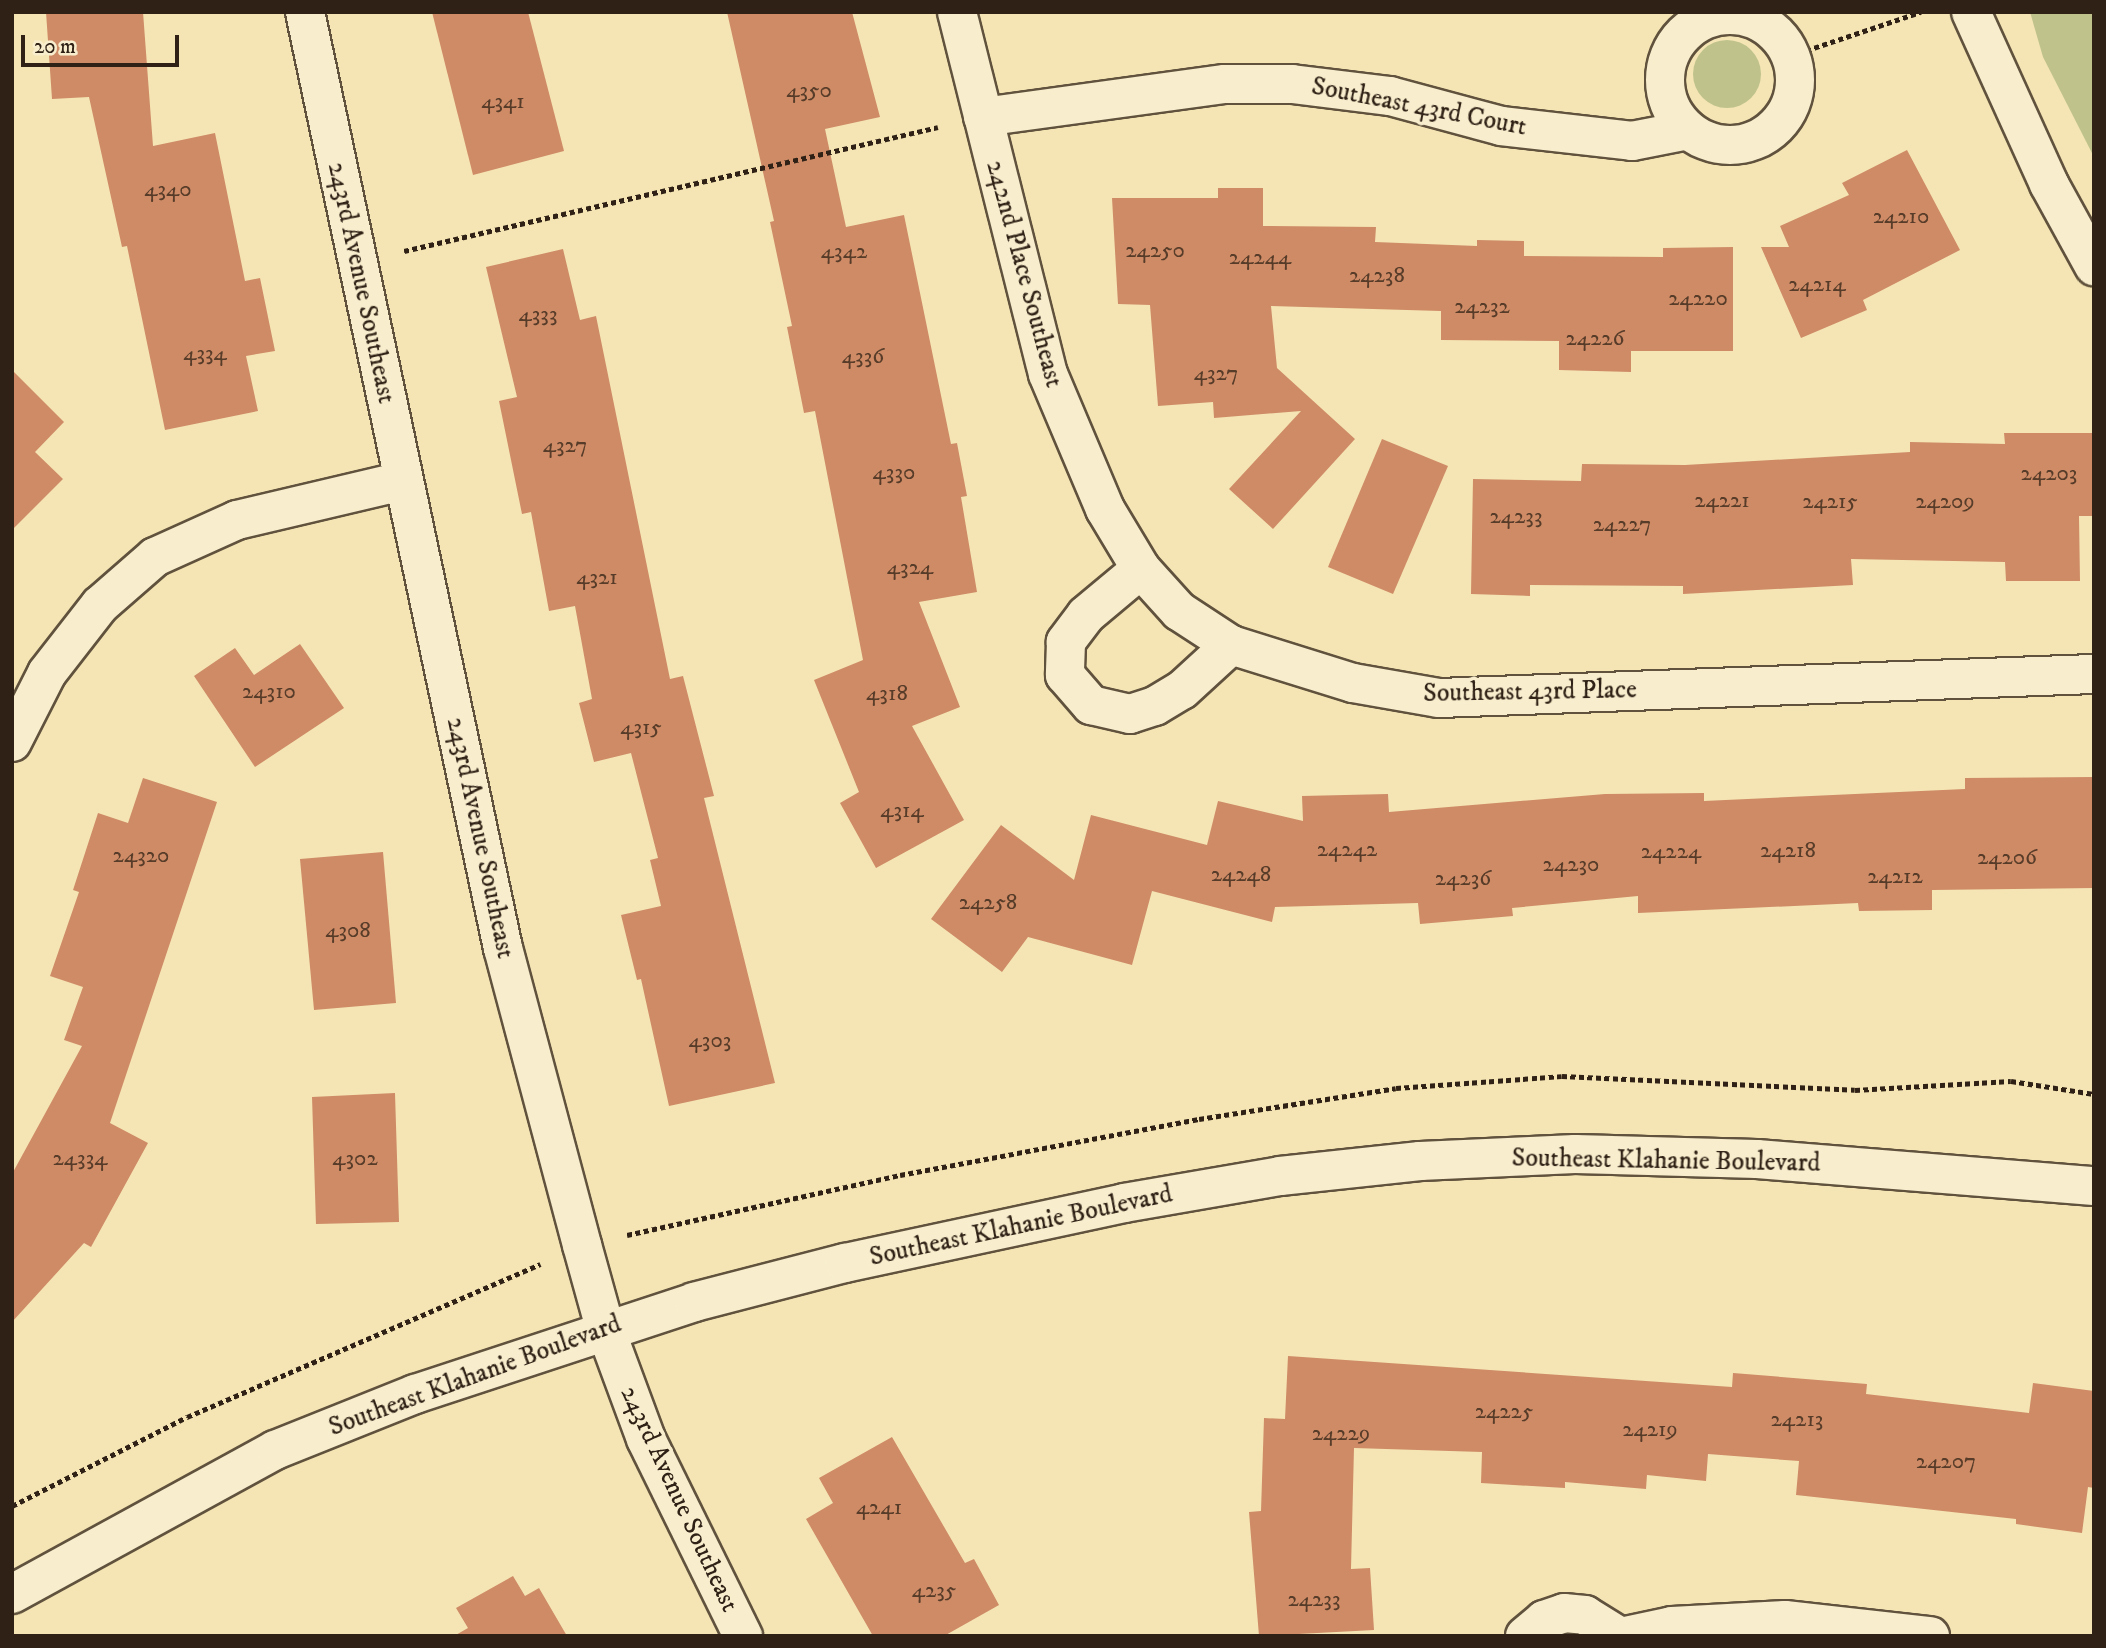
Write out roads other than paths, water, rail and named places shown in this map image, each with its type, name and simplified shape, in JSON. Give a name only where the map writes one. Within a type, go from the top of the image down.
[{"type":"street","name":"243rd Avenue Southeast","points":[[305,12],[402,481],[503,948],[605,1328],[646,1439],[743,1636]]},
{"type":"street","name":"242nd Place Southeast","points":[[957,12],[1048,374],[1105,509],[1141,569],[1179,611],[1231,645]]},
{"type":"street","points":[[1971,12],[2049,184],[2094,266]]},
{"type":"street","points":[[1721,16],[1753,20],[1779,38],[1790,56],[1795,77],[1793,98],[1784,117],[1769,133],[1750,143],[1728,145],[1707,141],[1688,130],[1666,95],[1665,73],[1683,35],[1700,22],[1721,16]]},
{"type":"street","name":"Southeast 43rd Court","points":[[983,117],[1225,84],[1292,84],[1390,96],[1501,126],[1632,141],[1688,130]]},
{"type":"street","points":[[12,742],[47,673],[100,605],[155,557],[237,520],[402,481]]},
{"type":"street","points":[[1141,569],[1086,615],[1066,642],[1065,675],[1091,705],[1130,714],[1155,706],[1182,690],[1231,645]]},
{"type":"street","name":"Southeast 43rd Place","points":[[1231,645],[1353,683],[1439,698],[2094,674]]},
{"type":"street","name":"Southeast Klahanie Boulevard","points":[[12,1594],[275,1450],[415,1394],[605,1328],[845,1263],[1124,1203],[1280,1176],[1420,1161],[1575,1154],[1757,1159],[2094,1186]]},
{"type":"street","points":[[1525,1636],[1544,1620],[1564,1613],[1585,1615],[1604,1623],[1618,1636]]},
{"type":"street","points":[[1625,1636],[1672,1626],[1785,1620],[1930,1636]]}]
